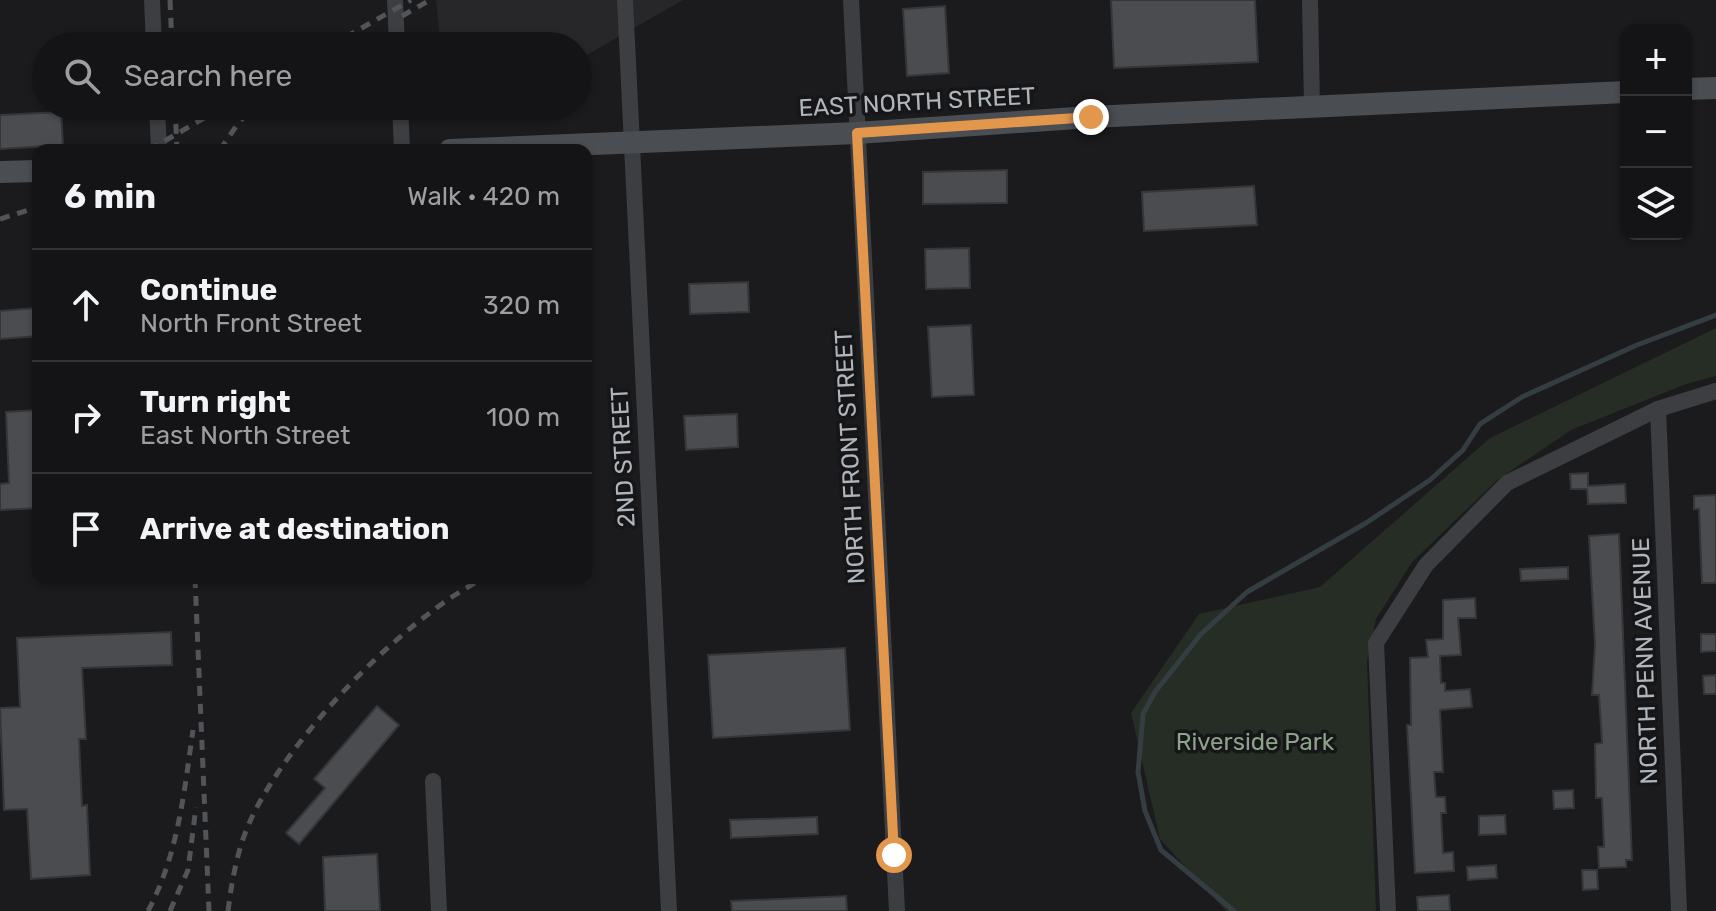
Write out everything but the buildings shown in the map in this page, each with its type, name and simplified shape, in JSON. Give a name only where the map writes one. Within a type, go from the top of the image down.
[{"type":"street","points":[[152,0],[153,32]]},
{"type":"street","points":[[395,0],[396,32]]},
{"type":"street","name":"2ND STREET","points":[[625,0],[669,911]]},
{"type":"street","name":"NORTH FRONT STREET","points":[[851,0],[897,911]]},
{"type":"street","points":[[1310,0],[1312,107]]},
{"type":"street","points":[[1692,89],[1716,88]]},
{"type":"street","name":"EAST NORTH STREET","points":[[571,144],[857,133],[1620,92]]},
{"type":"street","points":[[158,120],[159,144]]},
{"type":"street","points":[[401,120],[402,144]]},
{"type":"street","points":[[0,172],[32,171]]},
{"type":"street","points":[[1388,911],[1376,643],[1426,565],[1507,483],[1658,409],[1716,391]]},
{"type":"street","name":"NORTH PENN AVENUE","points":[[1658,409],[1679,911]]},
{"type":"street","points":[[433,781],[439,911]]},
{"type":"shaded area","points":[[436,0],[683,0],[592,52],[592,32],[439,32]]},
{"type":"green space","name":"Riverside Park","points":[[1716,328],[1716,376],[1686,384],[1571,430],[1496,481],[1412,562],[1376,619],[1367,661],[1376,911],[1226,911],[1160,839],[1131,713],[1199,614],[1320,587],[1490,438]]},
{"type":"waterway","points":[[1234,911],[1161,850],[1145,811],[1138,772],[1143,714],[1155,692],[1201,634],[1247,592],[1366,523],[1430,480],[1463,450],[1480,424],[1522,397],[1637,345],[1716,315]]},
{"type":"railway","points":[[170,0],[171,32]]},
{"type":"railway","points":[[355,32],[411,0]]},
{"type":"railway","points":[[402,16],[430,0]]},
{"type":"railway","points":[[176,120],[177,144]]},
{"type":"railway","points":[[159,144],[201,120]]},
{"type":"railway","points":[[224,144],[241,120]]},
{"type":"railway","points":[[0,219],[32,209]]},
{"type":"railway","points":[[195,584],[209,911]]},
{"type":"railway","points":[[228,911],[236,863],[247,828],[270,785],[294,751],[321,716],[385,650],[419,621],[474,584]]},
{"type":"railway","points":[[148,911],[173,846],[193,730]]},
{"type":"railway","points":[[170,911],[188,870],[196,807]]},
{"type":"route","points":[[894,855],[857,133],[1091,117]]}]
